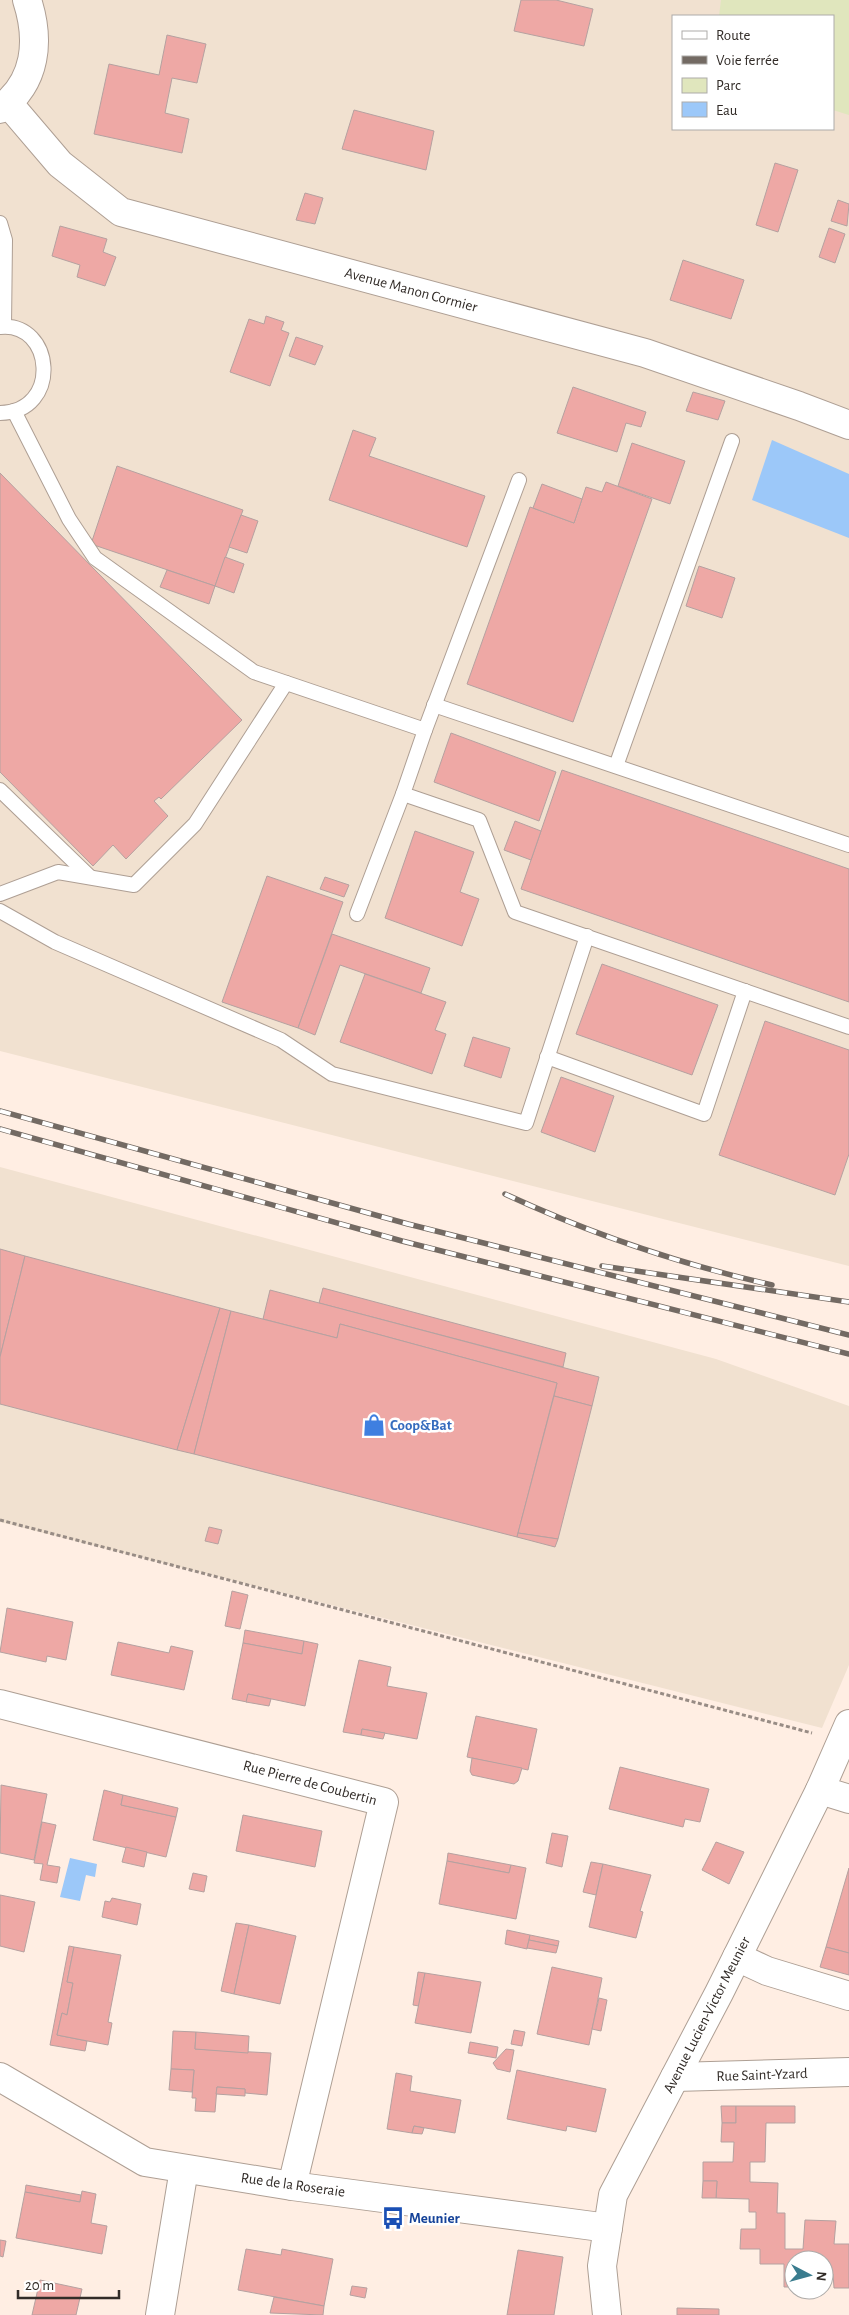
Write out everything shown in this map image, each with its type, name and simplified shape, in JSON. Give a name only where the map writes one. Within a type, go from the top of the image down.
[{"type":"street","points":[[4,106],[25,80],[34,52],[34,22],[27,0]]},
{"type":"street","name":"Avenue Manon Cormier","points":[[4,106],[60,164],[121,212],[645,353],[849,425]]},
{"type":"street","name":"Rue Pierre de Coubertin","points":[[0,1704],[384,1802],[292,2186]]},
{"type":"street","name":"Avenue Lucien-Victor Meunier","points":[[607,2315],[602,2266],[613,2195],[737,1957],[820,1790],[845,1732]]},
{"type":"street","points":[[820,1790],[849,1799]]},
{"type":"street","points":[[737,1957],[767,1971],[849,1996]]},
{"type":"street","name":"Rue Saint-Yzard","points":[[675,2078],[849,2072]]},
{"type":"street","name":"Rue de la Roseraie","points":[[0,2077],[145,2162],[292,2186],[608,2228]]},
{"type":"street","points":[[160,2315],[184,2169]]},
{"type":"lane","points":[[0,223],[5,240],[2,327],[18,330],[29,337],[39,347],[44,360],[41,388],[33,400],[7,412],[68,520],[95,558],[254,672],[426,730]]},
{"type":"lane","points":[[616,766],[732,440]]},
{"type":"lane","points":[[356,914],[403,794],[434,705],[519,480]]},
{"type":"lane","points":[[0,894],[58,872],[134,885],[195,824],[286,683]]},
{"type":"lane","points":[[434,705],[849,845]]},
{"type":"lane","points":[[0,790],[90,877]]},
{"type":"lane","points":[[403,794],[479,820],[515,912],[849,1027]]},
{"type":"lane","points":[[0,911],[55,942],[282,1040],[332,1074],[526,1123],[587,936]]},
{"type":"lane","points":[[547,1057],[704,1114],[745,991]]},
{"type":"path","points":[[0,1520],[845,1732]]},
{"type":"shaded area","points":[[0,0],[849,0],[849,1266],[0,1051]]},
{"type":"shaded area","points":[[0,1167],[716,1359],[849,1406],[849,1665],[822,1728],[0,1522]]},
{"type":"green space","points":[[721,0],[849,0],[849,115],[834,110],[834,15],[719,15]]},
{"type":"water","points":[[772,440],[849,474],[849,538],[752,500]]},
{"type":"water","points":[[70,1858],[97,1864],[95,1877],[86,1875],[80,1901],[60,1897]]},
{"type":"building","points":[[521,0],[556,0],[593,9],[584,46],[514,31]]},
{"type":"building","points":[[167,35],[206,44],[197,83],[172,78],[165,113],[189,119],[182,153],[94,134],[109,64],[159,75]]},
{"type":"building","points":[[354,110],[434,131],[426,170],[342,149]]},
{"type":"building","points":[[775,163],[798,170],[778,232],[756,225]]},
{"type":"building","points":[[305,193],[323,198],[315,224],[296,220]]},
{"type":"building","points":[[838,200],[849,204],[847,226],[831,221]]},
{"type":"building","points":[[60,226],[107,239],[103,252],[116,257],[105,286],[77,277],[80,265],[52,256]]},
{"type":"building","points":[[829,228],[845,234],[835,263],[819,257]]},
{"type":"building","points":[[683,260],[744,280],[731,319],[670,300]]},
{"type":"building","points":[[266,316],[284,322],[281,330],[289,333],[270,386],[230,372],[249,319],[264,324]]},
{"type":"building","points":[[296,337],[323,346],[315,365],[289,356]]},
{"type":"building","points":[[573,387],[646,412],[641,427],[626,423],[617,452],[557,433]]},
{"type":"building","points":[[693,392],[725,401],[718,420],[686,411]]},
{"type":"building","points":[[353,430],[376,438],[369,456],[485,496],[467,547],[329,500]]},
{"type":"building","points":[[632,443],[685,461],[670,504],[618,486]]},
{"type":"building","points":[[117,466],[243,510],[215,586],[91,544]]},
{"type":"building","points":[[0,473],[242,720],[161,799],[159,797],[154,801],[168,816],[126,859],[113,845],[93,866],[0,772]]},
{"type":"building","points":[[606,482],[652,499],[573,722],[467,684],[530,507],[574,523],[586,487],[602,492]]},
{"type":"building","points":[[542,484],[582,499],[574,523],[533,508]]},
{"type":"building","points":[[241,515],[258,521],[247,553],[229,547]]},
{"type":"building","points":[[225,557],[244,564],[234,593],[215,586]]},
{"type":"building","points":[[699,566],[735,578],[722,618],[686,606]]},
{"type":"building","points":[[167,570],[215,586],[209,604],[160,587]]},
{"type":"building","points":[[451,733],[556,772],[539,821],[434,782]]},
{"type":"building","points":[[562,770],[849,869],[849,1002],[521,889]]},
{"type":"building","points":[[515,821],[541,831],[531,860],[504,850]]},
{"type":"building","points":[[415,831],[474,852],[460,892],[479,899],[462,946],[385,918]]},
{"type":"building","points":[[267,876],[343,902],[298,1028],[222,1002]]},
{"type":"building","points":[[325,877],[349,885],[344,897],[320,889]]},
{"type":"building","points":[[332,934],[430,968],[421,993],[340,965],[315,1035],[298,1028]]},
{"type":"building","points":[[602,964],[718,1005],[692,1075],[576,1034]]},
{"type":"building","points":[[365,974],[446,1002],[435,1030],[446,1034],[432,1074],[340,1042]]},
{"type":"building","points":[[765,1021],[849,1050],[849,1154],[835,1195],[719,1155]]},
{"type":"building","points":[[473,1037],[510,1048],[501,1078],[464,1066]]},
{"type":"building","points":[[561,1077],[614,1096],[595,1152],[541,1132]]},
{"type":"building","points":[[0,1249],[25,1256],[0,1357]]},
{"type":"building","points":[[25,1256],[220,1308],[177,1450],[0,1404],[0,1357]]},
{"type":"building","points":[[323,1288],[566,1353],[563,1367],[319,1303]]},
{"type":"building","points":[[270,1290],[599,1377],[592,1406],[554,1396],[557,1383],[340,1324],[337,1338],[263,1319]]},
{"type":"building","points":[[220,1308],[231,1311],[194,1454],[177,1450]]},
{"type":"building","name":"Coop&Bat","points":[[231,1311],[337,1338],[340,1324],[557,1383],[517,1537],[194,1454]]},
{"type":"building","points":[[554,1396],[592,1406],[558,1539],[518,1533]]},
{"type":"building","points":[[209,1527],[222,1530],[218,1544],[205,1541]]},
{"type":"building","points":[[518,1533],[558,1539],[555,1547],[517,1537]]},
{"type":"building","points":[[232,1591],[248,1595],[240,1629],[225,1626]]},
{"type":"building","points":[[7,1608],[73,1622],[66,1660],[47,1656],[46,1662],[0,1652]]},
{"type":"building","points":[[245,1630],[304,1641],[302,1654],[243,1643]]},
{"type":"building","points":[[304,1641],[318,1644],[305,1706],[248,1694],[247,1702],[232,1699],[243,1643],[302,1654]]},
{"type":"building","points":[[118,1642],[169,1653],[171,1646],[193,1651],[184,1690],[111,1675]]},
{"type":"building","points":[[359,1660],[391,1667],[387,1686],[427,1693],[417,1739],[362,1729],[361,1735],[343,1732]]},
{"type":"building","points":[[248,1694],[271,1699],[269,1706],[246,1702]]},
{"type":"building","points":[[476,1716],[537,1729],[528,1770],[467,1757]]},
{"type":"building","points":[[362,1729],[385,1733],[383,1739],[361,1735]]},
{"type":"building","points":[[472,1758],[522,1768],[518,1781],[514,1784],[472,1775],[470,1771]]},
{"type":"building","points":[[620,1767],[709,1789],[700,1822],[685,1819],[683,1827],[609,1809]]},
{"type":"building","points":[[1,1785],[47,1794],[34,1860],[0,1853]]},
{"type":"building","points":[[104,1790],[123,1795],[121,1805],[176,1817],[166,1857],[93,1840]]},
{"type":"building","points":[[123,1795],[178,1808],[176,1817],[121,1805]]},
{"type":"building","points":[[243,1815],[322,1831],[315,1867],[236,1851]]},
{"type":"building","points":[[42,1822],[56,1825],[47,1865],[60,1867],[57,1883],[40,1880],[43,1864],[34,1863]]},
{"type":"building","points":[[552,1833],[568,1836],[562,1867],[546,1863]]},
{"type":"building","points":[[716,1842],[744,1852],[729,1884],[702,1870]]},
{"type":"building","points":[[126,1847],[147,1852],[144,1867],[122,1862]]},
{"type":"building","points":[[448,1853],[511,1865],[509,1873],[447,1861]]},
{"type":"building","points":[[447,1861],[509,1873],[511,1865],[526,1868],[516,1919],[439,1904]]},
{"type":"building","points":[[591,1862],[603,1864],[596,1895],[583,1892]]},
{"type":"building","points":[[603,1864],[651,1875],[640,1911],[643,1912],[636,1938],[589,1927]]},
{"type":"building","points":[[849,1868],[849,1953],[826,1947]]},
{"type":"building","points":[[193,1873],[207,1876],[204,1892],[189,1889]]},
{"type":"building","points":[[0,1895],[35,1902],[24,1952],[0,1946]]},
{"type":"building","points":[[112,1898],[141,1904],[137,1925],[102,1917],[105,1901],[110,1902]]},
{"type":"building","points":[[236,1923],[249,1925],[234,1994],[221,1991]]},
{"type":"building","points":[[249,1925],[296,1936],[280,2004],[234,1994]]},
{"type":"building","points":[[507,1930],[530,1935],[527,1949],[505,1944]]},
{"type":"building","points":[[530,1935],[559,1941],[558,1946],[529,1940]]},
{"type":"building","points":[[529,1940],[558,1946],[556,1953],[527,1948]]},
{"type":"building","points":[[69,1946],[74,1947],[67,1982],[73,1983],[67,2015],[62,2013],[57,2035],[87,2041],[85,2051],[50,2045]]},
{"type":"building","points":[[74,1947],[121,1955],[108,2022],[112,2023],[108,2045],[57,2035],[62,2013],[67,2015],[73,1983],[67,1982]]},
{"type":"building","points":[[826,1947],[849,1953],[849,1975],[820,1967]]},
{"type":"building","points":[[552,1967],[602,1978],[589,2045],[537,2034]]},
{"type":"building","points":[[418,1972],[425,1973],[419,2006],[413,2005]]},
{"type":"building","points":[[425,1973],[481,1982],[471,2033],[415,2023]]},
{"type":"building","points":[[599,1998],[607,2000],[601,2031],[592,2029]]},
{"type":"building","points":[[514,2030],[525,2032],[522,2046],[511,2044]]},
{"type":"building","points":[[173,2031],[196,2032],[195,2049],[271,2053],[267,2095],[245,2093],[245,2089],[217,2087],[215,2112],[195,2111],[196,2098],[192,2098],[194,2070],[171,2069]]},
{"type":"building","points":[[196,2032],[249,2036],[248,2053],[195,2049]]},
{"type":"building","points":[[470,2042],[498,2047],[496,2058],[468,2053]]},
{"type":"building","points":[[506,2049],[514,2050],[510,2072],[497,2069],[493,2063]]},
{"type":"building","points":[[171,2069],[194,2070],[192,2092],[169,2090]]},
{"type":"building","points":[[517,2070],[606,2089],[596,2132],[567,2126],[566,2131],[507,2119]]},
{"type":"building","points":[[396,2073],[412,2076],[410,2091],[461,2100],[455,2133],[414,2126],[412,2133],[387,2129]]},
{"type":"building","points":[[217,2087],[245,2089],[245,2096],[216,2094]]},
{"type":"building","points":[[721,2106],[736,2106],[736,2123],[722,2123]]},
{"type":"building","points":[[736,2106],[795,2106],[795,2123],[766,2123],[765,2162],[750,2162],[750,2182],[778,2183],[777,2213],[785,2213],[785,2249],[803,2249],[805,2220],[836,2221],[834,2244],[849,2244],[849,2288],[834,2288],[834,2250],[784,2250],[784,2264],[760,2264],[760,2249],[740,2249],[741,2229],[756,2229],[756,2212],[749,2212],[749,2199],[716,2198],[717,2181],[703,2181],[703,2162],[733,2162],[734,2142],[721,2142],[722,2123],[736,2123]]},
{"type":"building","points":[[414,2126],[424,2128],[422,2134],[412,2133]]},
{"type":"building","points":[[703,2181],[717,2181],[716,2198],[702,2198]]},
{"type":"building","points":[[26,2185],[81,2195],[80,2202],[25,2192]]},
{"type":"building","points":[[82,2191],[96,2194],[91,2223],[107,2226],[102,2254],[16,2238],[25,2192],[80,2202]]},
{"type":"building","points":[[0,2240],[6,2241],[3,2257],[0,2256]]},
{"type":"building","points":[[246,2249],[281,2255],[282,2249],[333,2259],[324,2306],[238,2290]]},
{"type":"building","points":[[518,2250],[563,2257],[554,2315],[507,2315]]},
{"type":"building","points":[[40,2280],[82,2289],[76,2315],[32,2315]]},
{"type":"building","points":[[352,2286],[367,2288],[365,2298],[350,2295]]},
{"type":"building","points":[[274,2297],[324,2306],[323,2315],[270,2313]]},
{"type":"building","points":[[677,2308],[719,2309],[719,2315],[677,2315]]},
{"type":"railway","points":[[0,1111],[408,1224],[849,1335]]},
{"type":"railway","points":[[0,1129],[402,1241],[849,1354]]},
{"type":"railway","points":[[505,1194],[537,1209],[636,1247],[704,1268],[772,1285]]},
{"type":"railway","points":[[602,1266],[849,1302]]},
{"type":"place","name":"Coop&Bat","points":[[374,1425]]},
{"type":"place","name":"Meunier","points":[[393,2218]]}]
